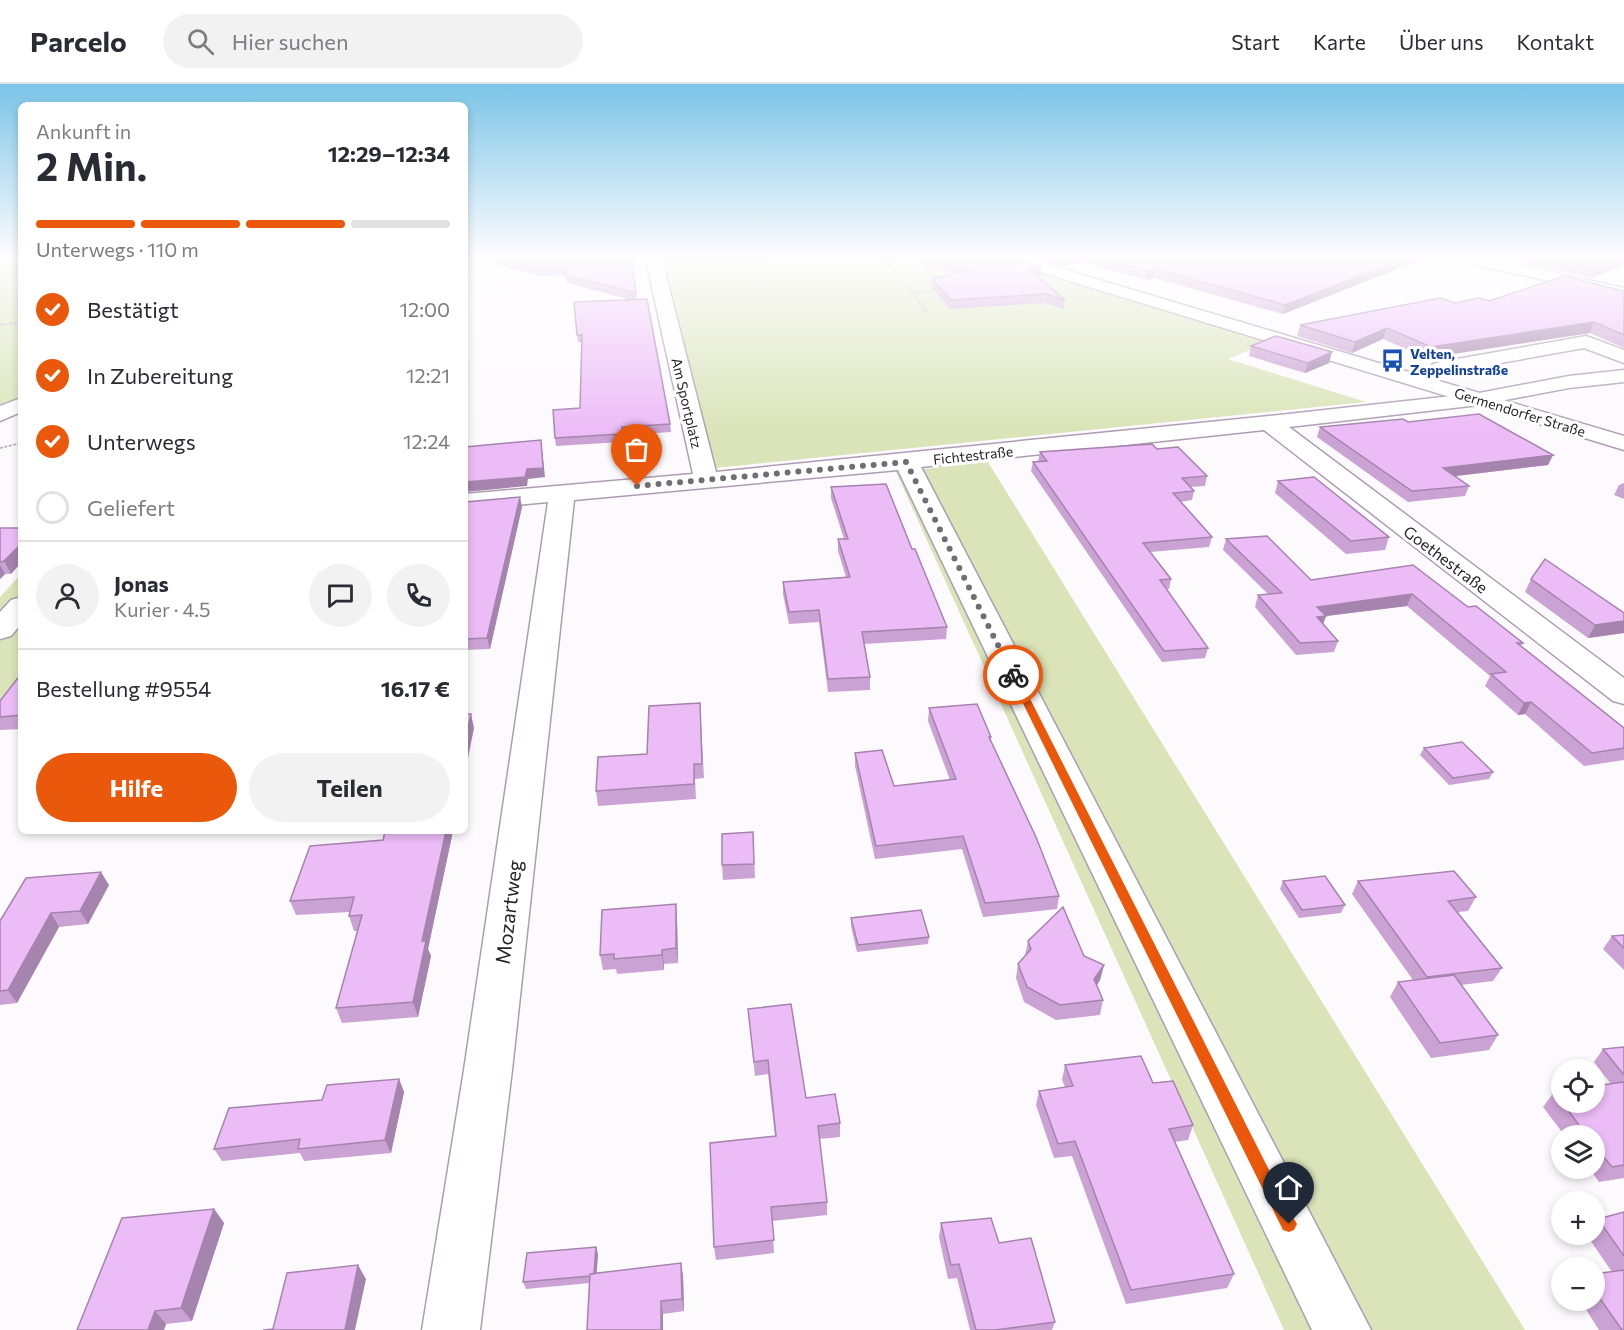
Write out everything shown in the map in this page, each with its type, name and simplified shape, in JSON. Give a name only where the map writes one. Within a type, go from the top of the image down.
[{"type":"street","name":"Am Sportplatz","points":[[667,314],[706,480]]},
{"type":"street","name":"Germendorfer Straße","points":[[1197,314],[1624,443]]},
{"type":"street","points":[[1440,368],[1614,335]]},
{"type":"street","points":[[1586,342],[1624,357]]},
{"type":"street","name":"Fichtestraße","points":[[468,502],[906,462],[1269,423],[1479,399],[1569,382],[1624,376]]},
{"type":"street","points":[[0,414],[18,405]]},
{"type":"street","name":"Goethestraße","points":[[1269,423],[1624,694]]},
{"type":"street","points":[[906,462],[1342,1330]]},
{"type":"street","name":"Mozartweg","points":[[451,1330],[488,1071],[562,493]]},
{"type":"street","points":[[0,630],[18,609]]},
{"type":"path","points":[[0,325],[18,322]]},
{"type":"path","points":[[0,448],[18,444]]},
{"type":"green space","points":[[0,314],[18,314],[18,412],[0,421]]},
{"type":"green space","points":[[675,314],[1178,314],[1269,342],[1228,359],[1366,402],[715,468]]},
{"type":"green space","points":[[988,462],[1525,1330],[1284,1330],[896,472]]},
{"type":"green space","points":[[18,577],[18,682],[0,704],[0,597]]},
{"type":"building","points":[[575,314],[650,314],[670,424],[622,427],[621,434],[555,438],[553,410],[580,408],[582,335],[577,335]]},
{"type":"building","points":[[1356,314],[1624,314],[1624,335],[1594,322],[1431,347],[1387,328],[1355,342],[1300,325]]},
{"type":"building","points":[[1276,336],[1332,352],[1308,363],[1251,346]]},
{"type":"building","points":[[1479,414],[1553,455],[1443,468],[1469,486],[1412,491],[1320,427],[1403,419],[1408,422]]},
{"type":"building","points":[[541,440],[543,468],[527,469],[525,477],[468,482],[468,447]]},
{"type":"building","points":[[1152,444],[1157,449],[1178,447],[1207,476],[1182,478],[1194,491],[1173,493],[1212,537],[1143,543],[1171,579],[1160,580],[1208,648],[1164,651],[1033,462],[1047,461],[1040,452]]},
{"type":"building","points":[[1314,477],[1389,537],[1351,541],[1278,481]]},
{"type":"building","points":[[886,484],[947,627],[862,632],[870,677],[828,679],[819,610],[789,612],[783,582],[850,577],[838,539],[848,539],[831,487]]},
{"type":"building","points":[[520,497],[487,638],[468,639],[468,502]]},
{"type":"building","points":[[0,528],[18,528],[18,547],[0,562]]},
{"type":"building","points":[[1267,536],[1311,580],[1413,565],[1468,607],[1476,606],[1523,643],[1517,643],[1624,728],[1624,748],[1592,753],[1531,702],[1524,703],[1491,674],[1506,672],[1412,594],[1317,607],[1326,616],[1317,617],[1338,641],[1300,643],[1258,595],[1282,593],[1226,539]]},
{"type":"building","points":[[1545,559],[1624,613],[1624,621],[1595,625],[1531,579]]},
{"type":"building","points":[[18,678],[18,715],[0,717],[0,701]]},
{"type":"building","points":[[700,703],[702,764],[694,764],[694,784],[596,791],[598,757],[647,754],[649,706]]},
{"type":"building","points":[[977,704],[991,737],[989,737],[1036,837],[1059,896],[985,903],[963,836],[876,846],[855,753],[882,750],[894,786],[956,779],[929,708]]},
{"type":"building","points":[[1462,742],[1493,772],[1453,778],[1424,748]]},
{"type":"building","points":[[753,832],[754,864],[722,865],[722,834]]},
{"type":"building","points":[[384,834],[445,834],[422,941],[426,941],[413,1002],[336,1008],[362,915],[349,916],[354,897],[290,901],[310,846],[383,840]]},
{"type":"building","points":[[1454,871],[1476,897],[1448,901],[1502,968],[1427,977],[1358,881]]},
{"type":"building","points":[[101,872],[80,911],[51,913],[8,990],[0,991],[0,921],[26,878]]},
{"type":"building","points":[[1325,876],[1345,905],[1302,910],[1283,881]]},
{"type":"building","points":[[676,904],[676,948],[662,950],[662,955],[614,959],[614,954],[600,955],[602,910]]},
{"type":"building","points":[[1063,907],[1084,956],[1104,965],[1094,979],[1103,1000],[1060,1005],[1027,987],[1018,964],[1031,949],[1028,941]]},
{"type":"building","points":[[921,910],[929,937],[858,945],[851,918]]},
{"type":"building","points":[[1624,935],[1624,948],[1612,936]]},
{"type":"building","points":[[1454,975],[1498,1035],[1440,1043],[1398,982]]},
{"type":"building","points":[[791,1004],[806,1098],[835,1094],[840,1123],[818,1126],[827,1202],[771,1207],[774,1240],[714,1247],[710,1143],[776,1136],[768,1060],[754,1062],[748,1009]]},
{"type":"building","points":[[1624,1047],[1624,1075],[1603,1049]]},
{"type":"building","points":[[1141,1056],[1153,1083],[1173,1081],[1193,1125],[1169,1129],[1234,1274],[1131,1290],[1075,1141],[1058,1144],[1039,1091],[1073,1086],[1065,1065]]},
{"type":"building","points":[[399,1079],[385,1140],[298,1149],[300,1139],[214,1149],[229,1108],[322,1100],[327,1085]]},
{"type":"building","points":[[1624,1082],[1624,1165],[1612,1167],[1605,1158],[1605,1125],[1579,1125],[1570,1113],[1605,1113],[1605,1085]]},
{"type":"building","points":[[214,1209],[181,1308],[155,1311],[148,1330],[77,1330],[122,1218]]},
{"type":"building","points":[[1624,1212],[1624,1256],[1605,1229],[1605,1217]]},
{"type":"building","points":[[991,1218],[999,1243],[1031,1238],[1055,1322],[995,1330],[976,1330],[959,1264],[951,1265],[941,1223]]},
{"type":"building","points":[[596,1247],[594,1274],[590,1276],[523,1282],[527,1253]]},
{"type":"building","points":[[681,1263],[682,1299],[661,1301],[661,1330],[587,1330],[590,1274]]},
{"type":"building","points":[[358,1265],[345,1330],[263,1330],[273,1329],[287,1273]]},
{"type":"building","points":[[1624,1270],[1624,1330],[1605,1306],[1605,1273]]},
{"type":"way so far","points":[[637,486],[906,462],[1013,675]]},
{"type":"place","name":"Velten, Zeppelinstraße","points":[[1392,361]]},
{"type":"route","points":[[1013,675],[1289,1224]]}]
